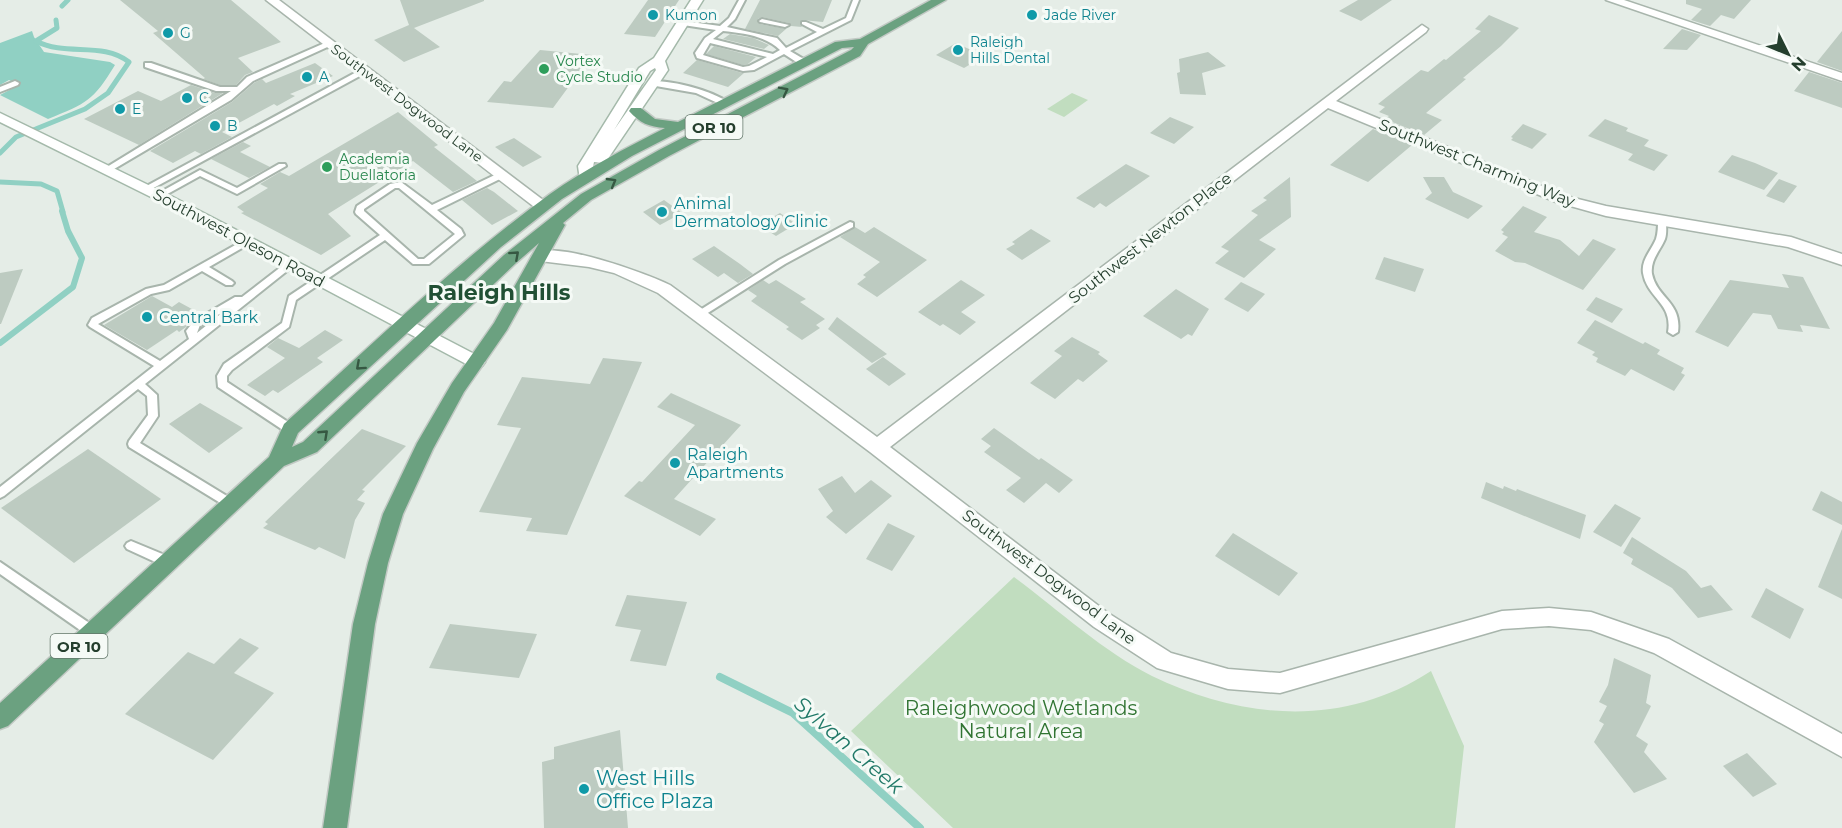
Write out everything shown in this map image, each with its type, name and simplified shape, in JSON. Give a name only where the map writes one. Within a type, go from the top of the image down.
[{"type":"main road","name":"OR 10","points":[[277,461],[290,429],[496,243],[542,206],[585,177],[680,126],[839,45],[863,42],[934,1]]},
{"type":"main road","name":"OR 10","points":[[0,718],[277,461],[310,447],[563,214],[586,197],[633,170],[856,54],[863,42]]},
{"type":"main road","points":[[636,111],[651,123],[680,126]]},
{"type":"main road","points":[[335,828],[364,624],[378,563],[393,514],[409,477],[458,388],[501,326],[585,177]]},
{"type":"street","name":"Southwest Dogwood Lane","points":[[272,0],[542,206]]},
{"type":"street","points":[[585,177],[585,166],[622,103],[645,68],[659,61],[697,0]]},
{"type":"street","points":[[1612,0],[1842,77]]},
{"type":"street","points":[[1649,12],[1661,0]]},
{"type":"street","name":"Southwest Newton Place","points":[[877,447],[1422,29]]},
{"type":"street","points":[[585,177],[605,155],[636,111],[662,70],[659,61]]},
{"type":"street","name":"Southwest Charming Way","points":[[1326,102],[1545,194],[1606,211],[1791,242],[1842,260]]},
{"type":"street","name":"Southwest Oleson Road","points":[[0,117],[152,192],[426,338],[476,362]]},
{"type":"street","name":"Southwest Dogwood Lane","points":[[540,256],[598,263],[632,272],[664,289],[877,447],[1101,620],[1165,661],[1228,679],[1280,683],[1502,620],[1549,616],[1591,621],[1661,646],[1842,746]]},
{"type":"lane","points":[[742,0],[732,19],[708,40],[699,53],[700,56],[743,69],[752,68],[849,19],[856,0]]},
{"type":"lane","points":[[762,21],[785,25]]},
{"type":"lane","points":[[683,23],[723,27],[774,39],[786,52],[804,63]]},
{"type":"lane","points":[[806,25],[823,32]]},
{"type":"lane","points":[[708,40],[774,57]]},
{"type":"lane","points":[[106,170],[228,98],[250,79],[330,44]]},
{"type":"lane","points":[[148,65],[219,89],[238,89]]},
{"type":"lane","points":[[152,192],[365,71]]},
{"type":"lane","points":[[0,90],[15,83]]},
{"type":"lane","points":[[653,83],[677,86],[711,96],[724,103]]},
{"type":"lane","points":[[152,192],[200,173],[237,191],[282,166]]},
{"type":"lane","points":[[431,209],[501,175]]},
{"type":"lane","points":[[401,184],[431,209],[460,235],[426,262],[416,262],[359,212],[360,208],[393,186],[401,184]]},
{"type":"lane","points":[[1662,220],[1661,236],[1647,263],[1649,279],[1667,301],[1676,322],[1673,332]]},
{"type":"lane","points":[[700,314],[782,262],[850,225]]},
{"type":"lane","points":[[290,429],[222,384],[222,376],[228,366],[286,325],[292,298],[386,235]]},
{"type":"lane","points":[[161,366],[93,325],[95,320],[149,291],[166,288],[246,242]]},
{"type":"lane","points":[[0,493],[139,384],[246,293],[289,265]]},
{"type":"lane","points":[[202,267],[229,283]]},
{"type":"lane","points":[[139,384],[152,395],[153,416],[133,444],[231,504]]},
{"type":"lane","points":[[131,546],[168,562]]},
{"type":"lane","points":[[0,567],[94,633]]},
{"type":"green space","points":[[1072,93],[1088,100],[1064,117],[1047,109]]},
{"type":"green space","name":"Raleighwood Wetlands Natural Area","points":[[1014,577],[1099,643],[1134,666],[1187,691],[1222,702],[1257,709],[1293,711],[1328,709],[1364,702],[1398,689],[1431,671],[1464,746],[1455,828],[953,828],[851,731]]},
{"type":"water","points":[[32,31],[44,52],[110,62],[115,65],[88,100],[48,119],[0,95],[19,85],[9,80],[0,85],[0,43]]},
{"type":"building","points":[[120,0],[231,0],[281,42],[238,58],[253,72],[245,75],[236,85],[220,85],[203,79],[205,78],[153,33],[158,31]]},
{"type":"building","points":[[400,0],[484,1],[414,28],[440,47],[404,62],[374,40],[409,25]]},
{"type":"building","points":[[648,0],[679,0],[655,37],[624,34]]},
{"type":"building","points":[[760,0],[832,0],[823,22],[802,20],[800,24],[802,27],[762,17],[758,19],[760,24],[786,29],[778,36],[745,29]]},
{"type":"building","points":[[1358,0],[1392,0],[1361,21],[1339,11]]},
{"type":"building","points":[[1686,0],[1751,0],[1734,19],[1721,15],[1710,26],[1691,20],[1702,9],[1686,4]]},
{"type":"building","points":[[1489,15],[1519,28],[1463,78],[1466,79],[1426,113],[1442,120],[1424,135],[1385,119],[1389,116],[1379,112],[1385,107],[1378,104],[1421,70],[1428,72],[1444,59],[1446,60],[1481,31],[1475,29]]},
{"type":"building","points":[[1682,29],[1701,35],[1687,50],[1663,49]]},
{"type":"building","points":[[1842,31],[1842,71],[1817,62]]},
{"type":"building","points":[[730,34],[753,38],[769,45],[764,49],[723,39]]},
{"type":"building","name":"Raleigh Hills Dental","points":[[956,43],[984,56],[964,68],[936,55]]},
{"type":"building","points":[[714,46],[756,57],[743,65],[706,54]]},
{"type":"building","points":[[540,50],[592,55],[553,108],[487,102],[504,81],[511,82]]},
{"type":"building","points":[[1208,52],[1226,66],[1202,73],[1206,95],[1180,94],[1177,73],[1180,72],[1179,59]]},
{"type":"building","points":[[697,60],[744,73],[728,87],[683,73]]},
{"type":"building","points":[[315,63],[333,76],[290,94],[295,96],[277,106],[274,104],[222,132],[232,137],[201,154],[195,151],[173,163],[150,151],[232,102],[254,83],[262,79],[266,83]]},
{"type":"building","points":[[1809,72],[1842,83],[1842,108],[1794,91]]},
{"type":"building","points":[[191,85],[215,93],[223,93],[139,145],[84,119],[138,91],[161,101]]},
{"type":"building","points":[[398,112],[438,145],[434,147],[477,181],[453,192],[413,161],[328,214],[351,236],[321,255],[241,213],[244,212],[237,207],[268,188],[260,184],[280,172],[289,176]]},
{"type":"building","points":[[1170,117],[1194,127],[1174,144],[1150,133]]},
{"type":"building","points":[[1605,119],[1649,140],[1644,146],[1668,155],[1654,171],[1628,160],[1633,154],[1588,136]]},
{"type":"building","points":[[1523,124],[1547,134],[1532,149],[1511,140]]},
{"type":"building","points":[[1373,129],[1412,145],[1368,182],[1330,165]]},
{"type":"building","points":[[514,138],[542,157],[523,167],[495,147]]},
{"type":"building","points":[[243,142],[251,146],[240,152],[270,167],[249,178],[211,159]]},
{"type":"building","points":[[1732,155],[1778,173],[1764,190],[1718,172]]},
{"type":"building","points":[[1126,164],[1150,176],[1106,207],[1100,203],[1094,208],[1076,198]]},
{"type":"building","points":[[1290,177],[1291,217],[1259,240],[1276,249],[1244,278],[1215,263],[1229,251],[1221,247],[1258,215],[1251,211],[1267,200],[1263,198]]},
{"type":"building","points":[[1423,177],[1444,177],[1453,192],[1483,206],[1468,219],[1425,199],[1432,193]]},
{"type":"building","points":[[1779,179],[1797,186],[1784,203],[1766,196]]},
{"type":"building","points":[[487,188],[518,211],[492,225],[462,200]]},
{"type":"building","name":"Animal Dermatology Clinic","points":[[664,200],[682,213],[660,225],[643,212]]},
{"type":"building","points":[[1523,206],[1547,217],[1534,232],[1560,240],[1579,256],[1593,239],[1616,249],[1583,290],[1525,263],[1515,262],[1495,251],[1508,237],[1502,234],[1504,232],[1501,230]]},
{"type":"building","points":[[780,213],[796,224],[776,236],[759,225]]},
{"type":"building","points":[[855,227],[865,233],[874,227],[927,260],[877,297],[857,284],[866,277],[863,275],[880,262],[840,237]]},
{"type":"building","points":[[1031,229],[1051,241],[1022,260],[1006,249]]},
{"type":"building","points":[[714,246],[753,274],[738,283],[724,273],[718,277],[692,259]]},
{"type":"building","points":[[1384,257],[1424,269],[1415,292],[1375,279]]},
{"type":"building","points":[[23,269],[1,324],[0,324],[0,273]]},
{"type":"building","points":[[1782,274],[1803,277],[1830,329],[1800,325],[1803,332],[1778,329],[1771,315],[1753,313],[1728,347],[1695,332],[1730,280],[1789,288]]},
{"type":"building","points":[[763,280],[769,284],[776,280],[806,299],[800,302],[825,319],[816,325],[820,328],[802,340],[786,329],[789,327],[751,301],[757,296],[748,290]]},
{"type":"building","points":[[961,280],[985,295],[961,312],[976,322],[960,335],[918,312]]},
{"type":"building","points":[[1241,282],[1265,294],[1248,312],[1224,299]]},
{"type":"building","points":[[1176,289],[1209,309],[1192,336],[1188,334],[1181,339],[1143,316]]},
{"type":"building","name":"Central Bark","points":[[152,296],[172,307],[179,302],[201,314],[179,332],[177,330],[147,350],[104,325]]},
{"type":"building","points":[[1596,297],[1623,309],[1612,323],[1586,310]]},
{"type":"building","points":[[837,317],[887,354],[872,363],[828,329]]},
{"type":"building","points":[[1595,320],[1660,350],[1657,354],[1684,368],[1681,373],[1685,375],[1674,391],[1631,369],[1625,376],[1596,362],[1598,358],[1592,355],[1595,352],[1577,343]]},
{"type":"building","points":[[325,330],[343,340],[317,358],[323,362],[278,393],[273,390],[265,396],[247,385],[285,358],[267,347],[278,338],[299,348]]},
{"type":"building","points":[[1072,337],[1100,352],[1098,354],[1108,361],[1083,382],[1078,379],[1055,399],[1030,383],[1062,356],[1054,351]]},
{"type":"building","points":[[883,357],[906,374],[889,386],[866,369]]},
{"type":"building","points":[[603,358],[642,362],[567,535],[526,531],[532,518],[479,512],[521,428],[497,425],[522,377],[590,384]]},
{"type":"building","name":"Raleigh Apartments","points":[[671,393],[741,425],[674,499],[716,519],[700,536],[624,496],[639,481],[642,482],[695,425],[657,407]]},
{"type":"building","points":[[200,403],[243,428],[209,453],[169,424]]},
{"type":"building","points":[[994,428],[1039,460],[1041,458],[1073,480],[1059,493],[1046,483],[1024,503],[1006,490],[1021,478],[984,452],[991,446],[981,439]]},
{"type":"building","points":[[362,429],[406,446],[362,490],[365,491],[357,500],[365,503],[355,520],[345,559],[319,547],[315,550],[263,528],[268,524],[265,522]]},
{"type":"building","points":[[88,449],[161,499],[74,563],[1,508]]},
{"type":"building","points":[[842,476],[855,493],[871,480],[892,496],[846,534],[826,517],[833,511],[818,489]]},
{"type":"building","points":[[1486,482],[1503,489],[1504,486],[1516,491],[1517,489],[1586,515],[1580,539],[1481,498]]},
{"type":"building","points":[[1821,491],[1842,502],[1842,525],[1812,510]]},
{"type":"building","points":[[1615,504],[1641,518],[1621,547],[1593,532]]},
{"type":"building","points":[[888,523],[915,536],[892,571],[866,559]]},
{"type":"building","points":[[1842,529],[1842,599],[1818,587]]},
{"type":"building","points":[[1233,533],[1298,573],[1279,596],[1215,556]]},
{"type":"building","points":[[1632,537],[1686,571],[1701,588],[1711,585],[1733,610],[1698,618],[1672,588],[1631,564],[1633,559],[1623,553]]},
{"type":"building","points":[[1766,588],[1804,609],[1790,639],[1751,617]]},
{"type":"building","points":[[627,595],[687,602],[666,666],[630,661],[641,630],[615,626]]},
{"type":"building","points":[[450,624],[537,634],[519,678],[429,668]]},
{"type":"building","points":[[240,638],[259,648],[234,673],[274,693],[213,760],[125,714],[188,652],[214,664]]},
{"type":"building","points":[[1614,658],[1651,675],[1646,703],[1651,706],[1636,736],[1648,744],[1644,752],[1667,779],[1634,793],[1594,742],[1604,724],[1599,721],[1607,706],[1599,702],[1608,685]]},
{"type":"building","name":"West Hills Office Plaza","points":[[620,730],[628,828],[544,828],[542,762],[554,759],[554,747]]},
{"type":"building","points":[[1747,753],[1777,784],[1753,797],[1723,766]]},
{"type":"waterway","points":[[62,6],[68,0]]},
{"type":"waterway","points":[[0,153],[16,137],[85,109],[108,93],[129,62],[107,52],[59,48],[36,41],[57,28],[56,20]]},
{"type":"waterway","points":[[0,182],[41,184],[57,191],[63,212]]},
{"type":"waterway","points":[[0,343],[73,287],[82,258],[68,231],[62,211]]},
{"type":"waterway","name":"Sylvan Creek","points":[[720,677],[793,713],[920,828]]},
{"type":"place","name":"Kumon","points":[[653,15]]},
{"type":"place","name":"Jade River","points":[[1032,15]]},
{"type":"place","name":"G","points":[[168,33]]},
{"type":"place","name":"Raleigh Hills Dental","points":[[958,50]]},
{"type":"place","name":"Vortex Cycle Studio","points":[[544,69]]},
{"type":"place","name":"A","points":[[307,77]]},
{"type":"place","name":"C","points":[[187,98]]},
{"type":"place","name":"E","points":[[120,109]]},
{"type":"place","name":"B","points":[[215,126]]},
{"type":"place","name":"Academia Duellatoria","points":[[327,167]]},
{"type":"place","name":"Animal Dermatology Clinic","points":[[662,212]]},
{"type":"place","name":"Central Bark","points":[[147,317]]},
{"type":"place","name":"Raleigh Apartments","points":[[675,463]]},
{"type":"place","name":"West Hills Office Plaza","points":[[584,789]]},
{"type":"district","name":"Raleigh Hills","points":[[499,292]]}]
